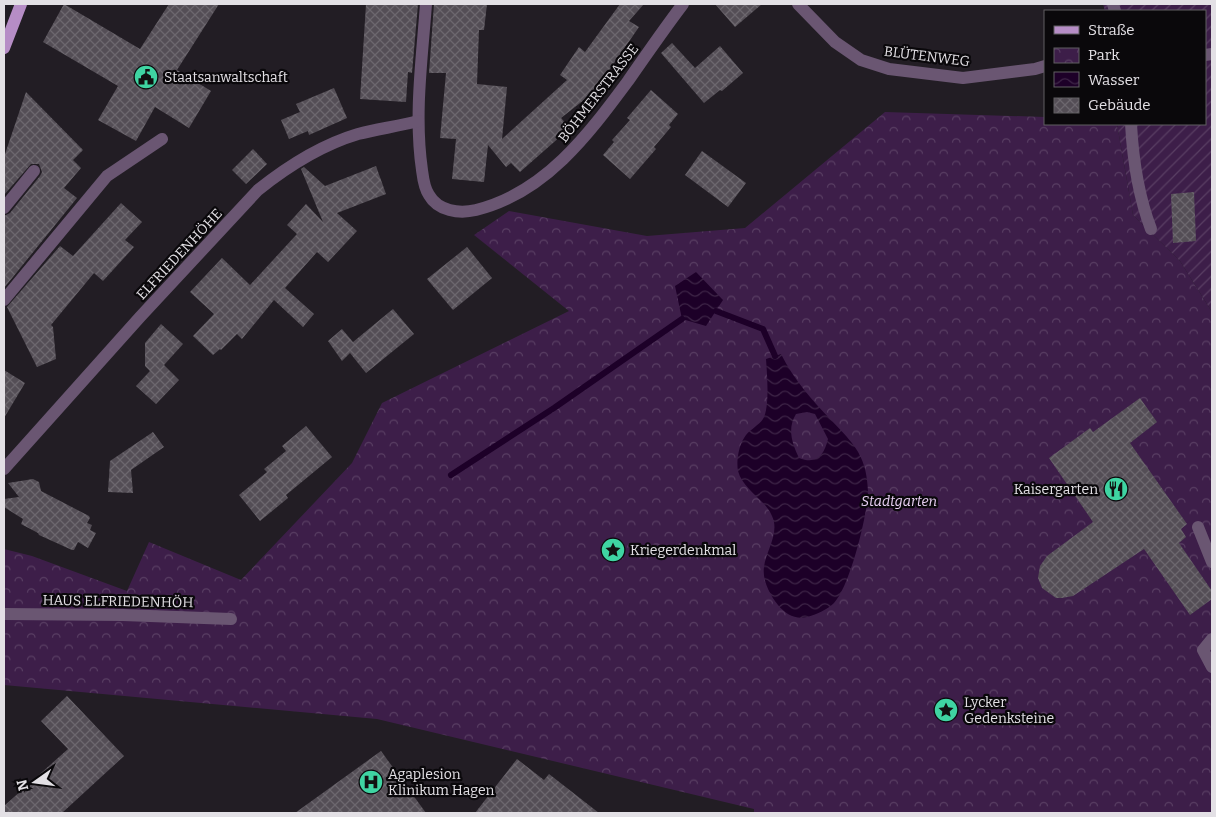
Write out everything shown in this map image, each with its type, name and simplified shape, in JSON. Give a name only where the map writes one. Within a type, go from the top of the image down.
[{"type":"main road","points":[[4,48],[21,4]]},
{"type":"street","name":"BÖHMERSTRASSE","points":[[426,4],[418,121],[420,157],[424,182],[428,195],[437,205],[452,211],[467,212],[487,207],[529,187],[566,158],[590,132],[683,4]]},
{"type":"street","name":"BLÜTENWEG","points":[[798,4],[835,42],[861,60],[889,69],[963,78],[1044,66]]},
{"type":"street","name":"ELFRIEDENHÖHE","points":[[4,470],[140,317],[258,190],[280,172],[333,144],[358,134],[418,121]]},
{"type":"street","points":[[1131,125],[1132,152],[1143,207],[1151,229]]},
{"type":"street","points":[[4,300],[107,176],[162,139]]},
{"type":"street","points":[[4,208],[34,171]]},
{"type":"street","points":[[1198,527],[1212,562]]},
{"type":"street","name":"HAUS ELFRIEDENHÖH","points":[[4,614],[123,615],[231,619]]},
{"type":"street","points":[[1212,639],[1203,650],[1212,667]]},
{"type":"green space","points":[[1103,4],[1212,4],[1212,312],[1180,261],[1133,215],[1117,125],[1206,125],[1206,10],[1105,10]]},
{"type":"green space","name":"Stadtgarten","points":[[885,112],[1044,117],[1044,125],[1117,125],[1133,215],[1180,261],[1212,312],[1212,813],[754,813],[754,809],[377,719],[4,685],[4,549],[32,556],[127,591],[149,542],[241,580],[352,463],[382,403],[569,311],[474,235],[509,211],[647,236],[745,228]]},
{"type":"water","points":[[696,272],[723,300],[706,326],[682,319],[675,286]]},
{"type":"water","points":[[781,354],[804,389],[856,448],[863,461],[867,479],[868,495],[864,520],[846,582],[834,603],[825,610],[803,618],[791,616],[784,611],[775,601],[767,587],[764,567],[774,535],[774,522],[769,510],[744,484],[737,467],[740,447],[746,435],[763,419],[767,407],[766,359]],"holes":[[[807,412],[815,414],[828,439],[819,457],[805,460],[799,458],[794,447],[791,431],[793,420],[796,414]]]},
{"type":"building","name":"Staatsanwaltschaft","points":[[64,4],[140,49],[169,4],[219,4],[177,70],[211,91],[189,128],[155,107],[136,141],[98,120],[118,86],[43,42]]},
{"type":"building","points":[[366,4],[418,4],[412,73],[408,72],[406,102],[360,99]]},
{"type":"building","points":[[434,4],[487,4],[484,30],[479,30],[477,84],[507,87],[502,139],[567,80],[560,75],[579,47],[585,52],[620,4],[644,4],[629,21],[639,27],[594,92],[561,118],[570,128],[520,172],[511,163],[506,167],[488,145],[484,182],[452,179],[456,139],[440,138],[446,73],[429,73]]},
{"type":"building","points":[[715,4],[762,4],[735,27]]},
{"type":"building","points":[[672,43],[695,68],[720,46],[743,73],[704,103],[661,53]]},
{"type":"building","points":[[334,88],[347,118],[309,135],[308,131],[289,139],[281,120],[300,112],[296,104]]},
{"type":"building","points":[[651,90],[678,114],[669,125],[671,127],[654,147],[656,149],[630,179],[603,155],[614,142],[612,140],[630,120],[627,118]]},
{"type":"building","points":[[26,92],[83,150],[73,160],[81,168],[64,188],[77,198],[4,288],[4,216],[10,213],[42,172],[39,164],[31,164],[4,195],[4,157]]},
{"type":"building","points":[[253,149],[267,164],[246,184],[232,170]]},
{"type":"building","points":[[702,151],[746,183],[728,207],[685,175]]},
{"type":"building","points":[[376,166],[386,194],[337,213],[357,231],[328,262],[317,252],[285,288],[314,314],[303,327],[274,300],[242,339],[237,334],[221,350],[213,355],[193,336],[214,314],[190,292],[222,258],[250,285],[297,234],[287,225],[306,204],[323,222],[301,169],[304,167],[325,186]]},
{"type":"building","points":[[1194,192],[1196,241],[1173,243],[1171,194]]},
{"type":"building","points":[[121,203],[142,222],[125,240],[134,247],[103,281],[94,273],[51,325],[53,327],[56,359],[37,367],[7,307],[60,246],[73,256]]},
{"type":"building","points":[[467,247],[492,278],[453,310],[427,279]]},
{"type":"building","points":[[393,309],[414,334],[366,373],[350,353],[342,361],[328,341],[342,329],[353,342]]},
{"type":"building","points":[[161,324],[183,344],[164,365],[179,380],[156,404],[136,386],[150,371],[145,366],[145,343]]},
{"type":"building","points":[[4,370],[25,383],[4,418]]},
{"type":"building","name":"Kaisergarten","points":[[1140,398],[1157,422],[1130,443],[1187,524],[1181,529],[1186,537],[1179,543],[1212,591],[1212,599],[1190,615],[1144,549],[1073,596],[1056,598],[1042,588],[1038,578],[1040,566],[1047,556],[1093,522],[1049,458],[1090,428],[1093,432]]},
{"type":"building","points":[[306,426],[332,457],[286,495],[288,498],[260,521],[239,495],[267,472],[264,469],[286,451],[282,446]]},
{"type":"building","points":[[153,432],[164,447],[131,470],[133,493],[108,492],[110,461]]},
{"type":"building","points":[[33,479],[39,482],[41,491],[89,516],[90,518],[87,523],[92,525],[90,530],[96,533],[88,548],[78,542],[74,550],[72,550],[39,535],[21,524],[23,519],[4,507],[4,499],[19,497],[8,483]]},
{"type":"building","points":[[67,696],[124,756],[62,813],[4,813],[4,806],[68,749],[41,721]]},
{"type":"building","name":"Agaplesion Klinikum Hagen","points":[[381,751],[426,813],[295,813]]},
{"type":"building","points":[[517,759],[544,780],[549,774],[599,813],[475,813]]},
{"type":"waterway","points":[[716,311],[763,329],[775,356]]},
{"type":"waterway","points":[[451,475],[554,408],[682,319]]},
{"type":"place","name":"Staatsanwaltschaft","points":[[146,77]]},
{"type":"place","name":"Kaisergarten","points":[[1116,489]]},
{"type":"place","name":"Kriegerdenkmal","points":[[613,550]]},
{"type":"place","name":"Lycker Gedenksteine","points":[[946,710]]},
{"type":"place","name":"Agaplesion Klinikum Hagen","points":[[371,782]]}]
